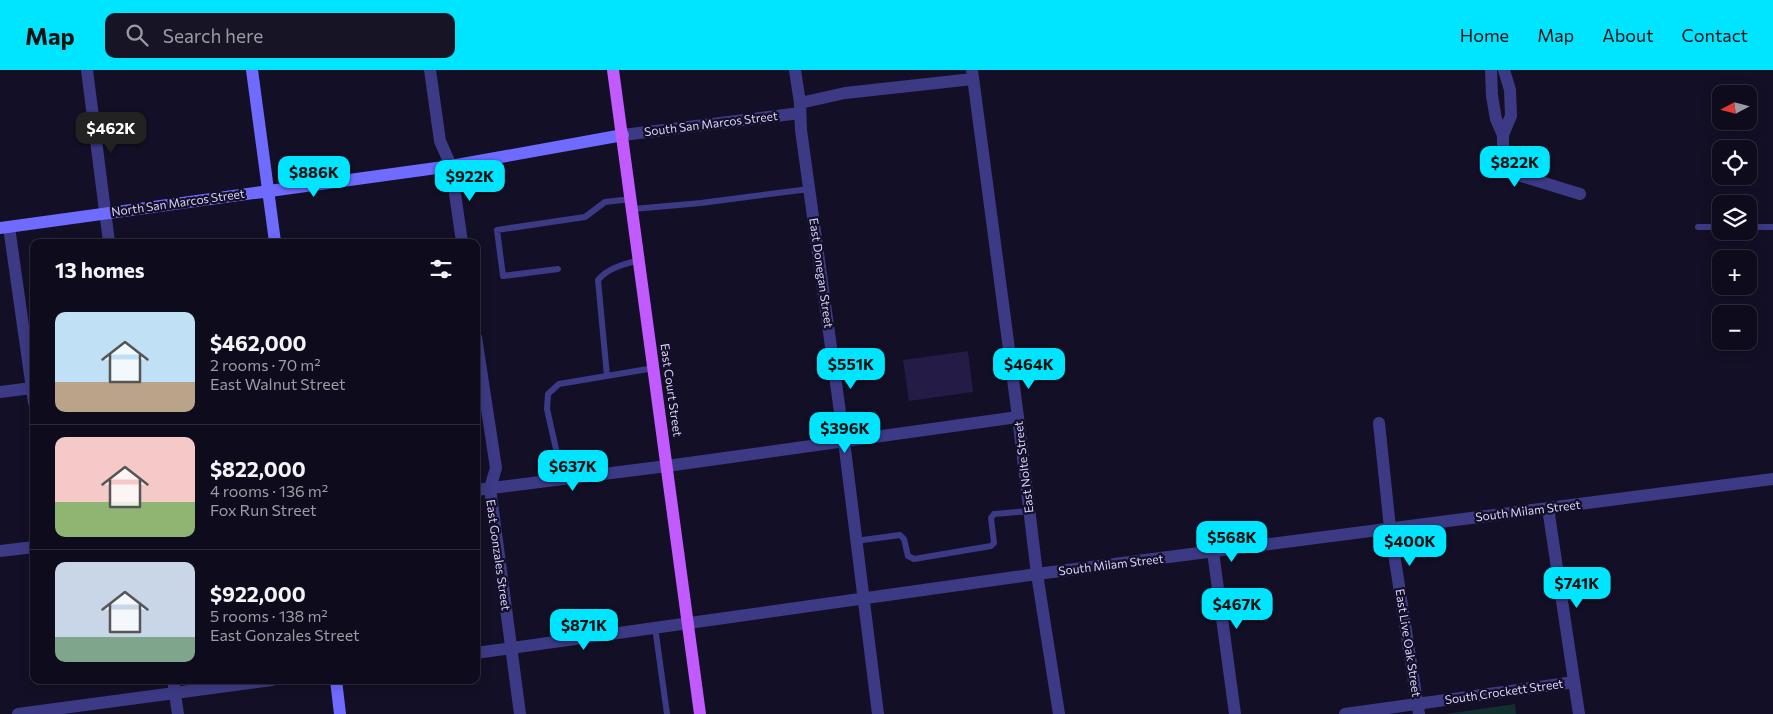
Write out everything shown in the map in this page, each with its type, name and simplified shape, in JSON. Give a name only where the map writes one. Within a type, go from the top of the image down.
[{"type":"main road","name":"East Court Street","points":[[614,70],[700,714]]},
{"type":"street","points":[[87,70],[109,239]]},
{"type":"street","points":[[252,70],[275,239]]},
{"type":"street","points":[[430,70],[440,141],[451,166],[462,239]]},
{"type":"street","name":"East Donegan Street","points":[[795,70],[878,714]]},
{"type":"street","points":[[1491,70],[1492,96],[1496,119],[1503,136],[1506,165],[1518,175],[1580,194]]},
{"type":"street","points":[[1503,136],[1512,116],[1510,90],[1504,70]]},
{"type":"street","name":"South San Marcos Street","points":[[623,135],[800,108],[845,93],[973,74]]},
{"type":"street","name":"East Nolte Street","points":[[973,74],[1037,574],[1059,714]]},
{"type":"street","name":"North San Marcos Street","points":[[4,227],[451,166],[623,135]]},
{"type":"street","points":[[4,227],[30,376]]},
{"type":"street","name":"East Gonzales Street","points":[[480,364],[496,468],[490,488],[520,714]]},
{"type":"street","points":[[0,392],[30,388]]},
{"type":"street","points":[[480,489],[667,466],[1018,417]]},
{"type":"street","name":"East Live Oak Street","points":[[1379,423],[1390,528],[1419,709]]},
{"type":"street","name":"South Milam Street","points":[[480,652],[1037,574],[1773,479]]},
{"type":"street","points":[[1548,508],[1579,714]]},
{"type":"street","points":[[0,551],[30,547]]},
{"type":"street","points":[[1213,552],[1235,714]]},
{"type":"street","name":"South Crockett Street","points":[[1345,714],[1419,709],[1574,682]]},
{"type":"street","points":[[174,684],[178,714]]},
{"type":"street","points":[[18,714],[244,684]]},
{"type":"street","points":[[336,684],[340,714]]},
{"type":"lane","points":[[558,268],[503,276],[497,230],[585,218],[604,202],[632,204],[701,203],[809,189]]},
{"type":"lane","points":[[1698,227],[1712,227]]},
{"type":"lane","points":[[1757,227],[1773,227]]},
{"type":"lane","points":[[607,376],[598,280],[617,266],[639,260]]},
{"type":"lane","points":[[560,480],[556,449],[547,409],[548,394],[559,384],[654,368]]},
{"type":"lane","points":[[856,541],[900,535],[904,539],[908,556],[914,559],[991,546],[994,543],[991,518],[994,514],[1029,511]]},
{"type":"lane","points":[[654,627],[667,714]]},
{"type":"green space","points":[[1515,704],[1516,714],[1446,714]]},
{"type":"building","points":[[968,351],[973,392],[909,401],[903,360]]}]
